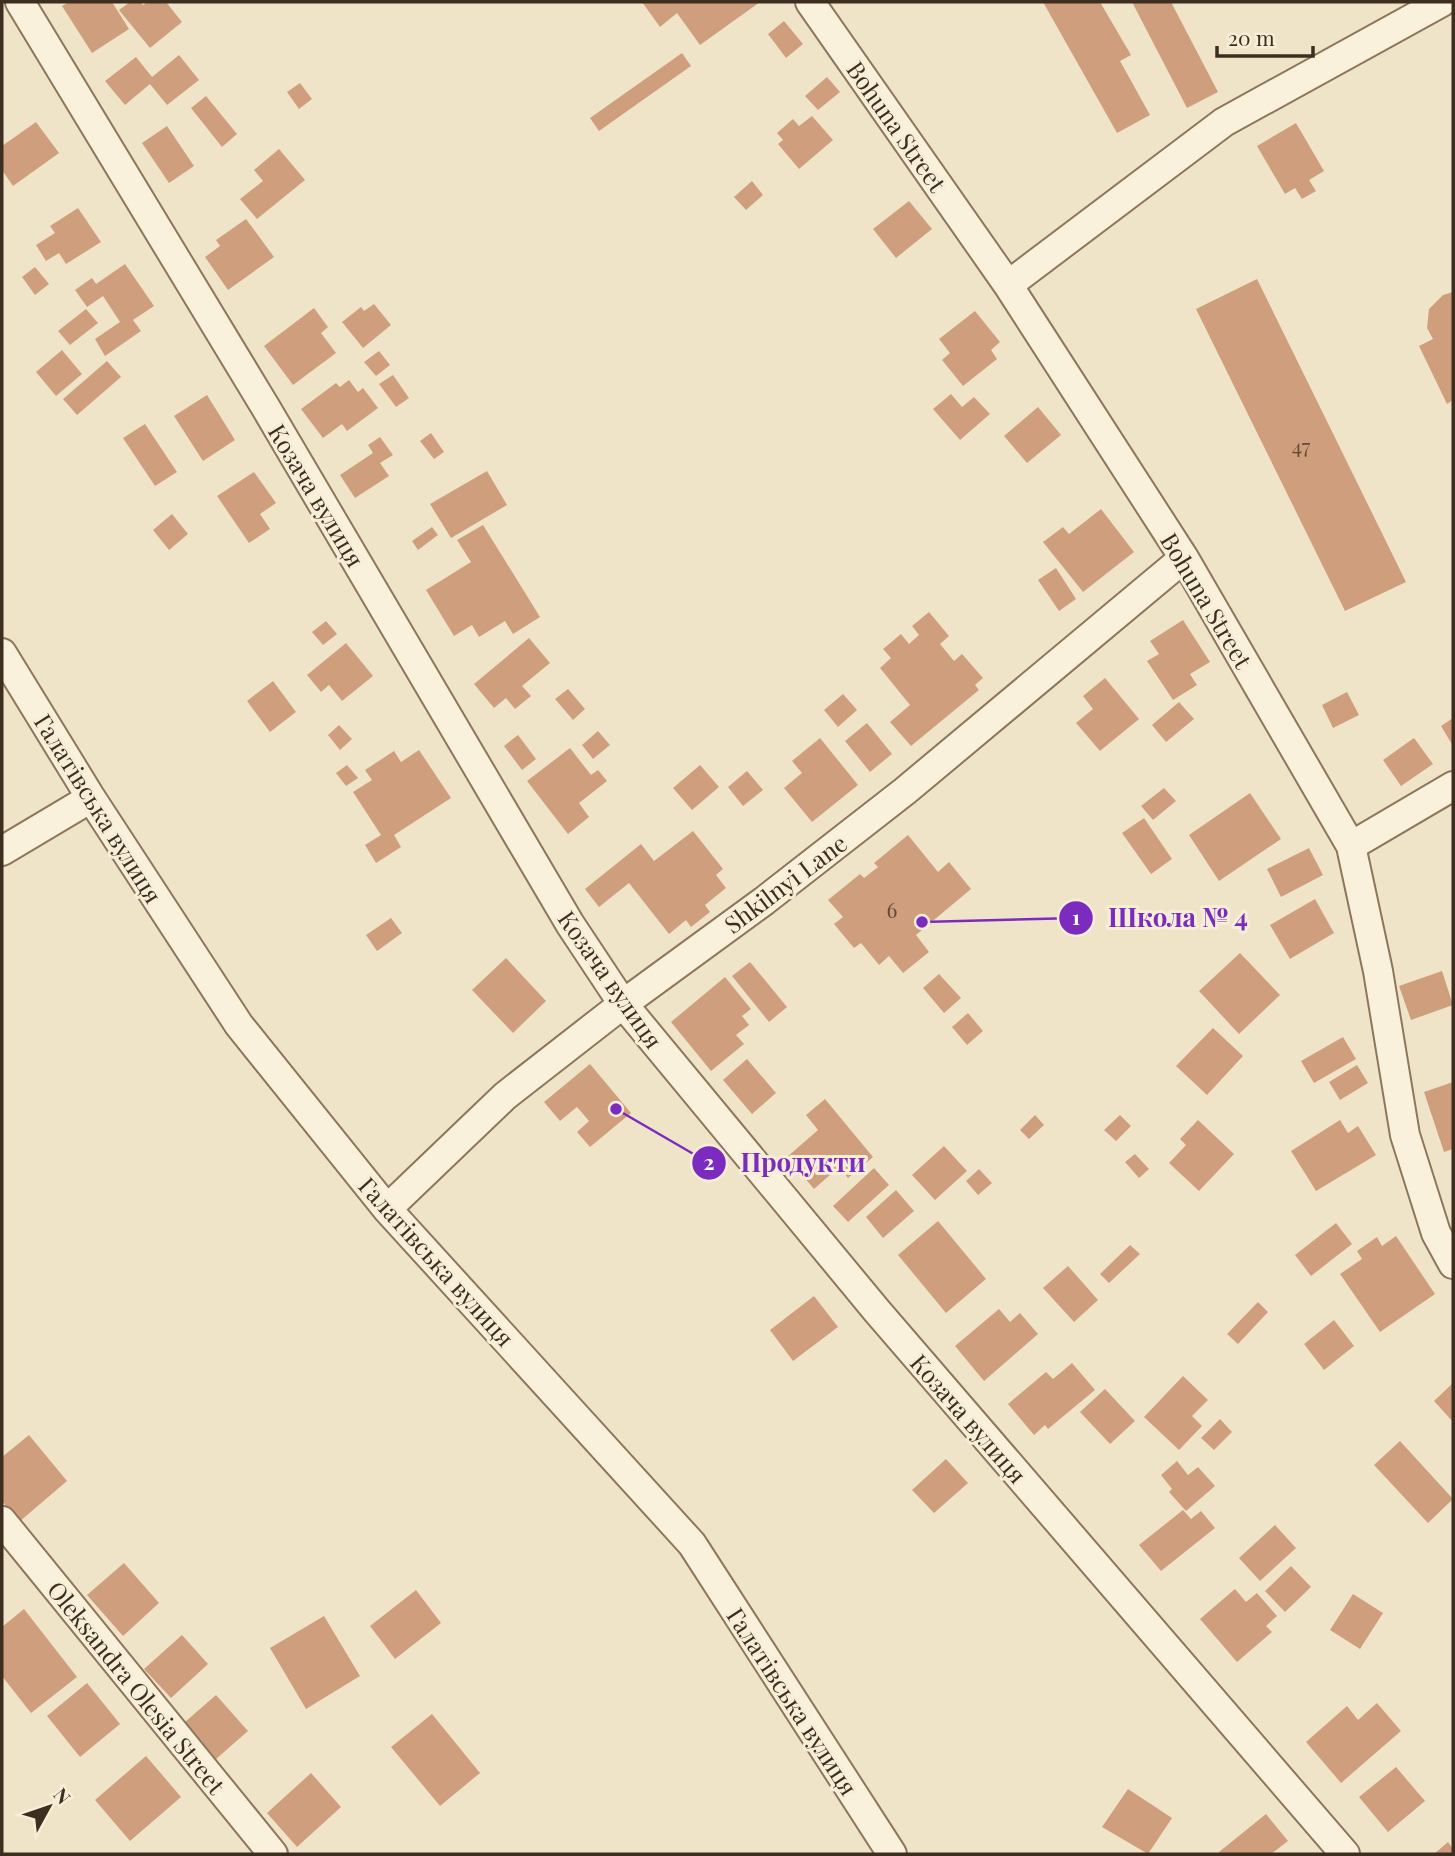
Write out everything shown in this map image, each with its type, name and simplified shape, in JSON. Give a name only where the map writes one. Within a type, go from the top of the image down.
[{"type":"street","name":"Козача вулиця","points":[[20,2],[273,420],[570,924],[623,1004],[877,1311],[1345,1854]]},
{"type":"street","name":"Bohuna Street","points":[[810,2],[1008,285],[1184,558],[1351,846],[1378,971],[1405,1136],[1436,1233],[1453,1265]]},
{"type":"street","points":[[1008,285],[1224,122],[1442,2]]},
{"type":"street","name":"Shkilnyi Lane","points":[[387,1209],[505,1096],[905,791],[1184,558]]},
{"type":"street","name":"Галатівська вулиця","points":[[2,653],[91,799],[239,1026],[387,1209],[692,1544],[892,1854]]},
{"type":"street","points":[[1351,846],[1453,786]]},
{"type":"street","points":[[2,851],[91,799]]},
{"type":"street","name":"Oleksandra Olesia Street","points":[[2,1521],[273,1854]]},
{"type":"building","points":[[69,2],[112,2],[129,29],[92,53],[62,6]]},
{"type":"building","points":[[130,2],[140,2],[143,5],[148,2],[166,2],[182,22],[150,48],[119,10]]},
{"type":"building","points":[[642,2],[760,2],[700,45],[677,13],[660,27]]},
{"type":"building","points":[[1043,2],[1100,2],[1131,55],[1120,61],[1150,115],[1117,133]]},
{"type":"building","points":[[1132,2],[1171,2],[1218,92],[1187,108]]},
{"type":"building","points":[[784,21],[803,44],[786,58],[768,34]]},
{"type":"building","points":[[682,53],[691,66],[599,131],[590,118]]},
{"type":"building","points":[[179,55],[199,80],[167,105],[150,84],[125,105],[105,81],[136,57],[152,77]]},
{"type":"building","points":[[827,77],[840,92],[818,110],[805,96]]},
{"type":"building","points":[[300,83],[312,99],[299,109],[287,92]]},
{"type":"building","points":[[206,96],[237,134],[222,147],[191,108]]},
{"type":"building","points":[[812,116],[833,140],[799,169],[778,144],[783,140],[777,133],[793,119],[799,126]]},
{"type":"building","points":[[36,122],[59,153],[13,186],[2,170],[2,146]]},
{"type":"building","points":[[1296,123],[1324,171],[1309,180],[1316,191],[1302,199],[1295,188],[1285,194],[1257,146]]},
{"type":"building","points":[[167,126],[194,166],[169,183],[142,143]]},
{"type":"building","points":[[279,149],[305,180],[257,219],[240,199],[263,181],[254,170]]},
{"type":"building","points":[[752,181],[763,195],[746,210],[734,197]]},
{"type":"building","points":[[909,201],[932,229],[896,258],[873,229]]},
{"type":"building","points":[[78,208],[101,242],[66,264],[59,253],[46,261],[36,245],[55,233],[50,226]]},
{"type":"building","points":[[246,219],[274,257],[228,290],[205,257],[220,246],[216,240]]},
{"type":"building","points":[[125,264],[154,306],[133,320],[141,331],[105,356],[95,339],[120,322],[103,296],[87,307],[75,290],[92,278],[96,284]]},
{"type":"building","points":[[35,267],[49,284],[35,295],[22,277]]},
{"type":"building","points":[[1257,279],[1406,582],[1345,611],[1196,309]]},
{"type":"building","points":[[1453,292],[1453,400],[1447,404],[1419,346],[1433,339],[1427,328],[1429,309],[1443,295]]},
{"type":"building","points":[[374,304],[391,325],[363,348],[342,322],[361,307],[364,311]]},
{"type":"building","points":[[314,308],[328,327],[321,333],[336,353],[293,385],[264,346]]},
{"type":"building","points":[[86,309],[98,323],[70,345],[58,331]]},
{"type":"building","points":[[975,311],[1000,342],[991,350],[997,359],[963,386],[942,360],[950,353],[939,339]]},
{"type":"building","points":[[62,350],[82,374],[56,396],[36,372]]},
{"type":"building","points":[[379,351],[390,365],[376,376],[364,362]]},
{"type":"building","points":[[107,361],[121,377],[77,415],[63,399]]},
{"type":"building","points":[[393,375],[409,398],[396,407],[379,384]]},
{"type":"building","points":[[349,380],[358,392],[363,388],[378,408],[347,431],[342,424],[323,438],[301,409],[336,383],[340,387]]},
{"type":"building","points":[[951,394],[962,407],[974,397],[990,414],[960,440],[933,409]]},
{"type":"building","points":[[207,395],[235,440],[203,461],[174,416]]},
{"type":"building","points":[[1038,407],[1061,435],[1027,463],[1004,436]]},
{"type":"building","points":[[145,424],[177,472],[155,486],[123,438]]},
{"type":"building","points":[[431,433],[444,452],[434,459],[420,441]]},
{"type":"building","points":[[380,437],[393,455],[380,463],[389,476],[355,498],[340,475],[373,453],[368,445]]},
{"type":"building","points":[[487,471],[507,505],[451,538],[430,504]]},
{"type":"building","points":[[254,472],[276,503],[260,514],[270,529],[249,543],[217,496]]},
{"type":"building","points":[[1101,509],[1134,552],[1083,592],[1043,542],[1063,527],[1069,534]]},
{"type":"building","points":[[172,514],[188,534],[169,550],[153,530]]},
{"type":"building","points":[[483,525],[540,617],[513,634],[505,621],[479,637],[472,625],[454,636],[426,590],[471,562],[457,540]]},
{"type":"building","points":[[432,527],[438,535],[418,550],[412,541]]},
{"type":"building","points":[[1056,568],[1076,599],[1059,611],[1038,580]]},
{"type":"building","points":[[929,612],[949,636],[940,644],[954,661],[962,654],[983,678],[975,685],[979,690],[911,746],[890,722],[910,705],[880,668],[891,658],[883,649],[901,634],[909,644],[919,635],[912,626]]},
{"type":"building","points":[[1183,620],[1210,662],[1190,674],[1197,685],[1173,700],[1147,661],[1159,654],[1150,641]]},
{"type":"building","points":[[326,621],[337,634],[323,645],[312,632]]},
{"type":"building","points":[[529,638],[550,663],[522,686],[531,696],[515,709],[506,698],[494,708],[474,684]]},
{"type":"building","points":[[346,643],[373,676],[342,701],[329,685],[321,692],[307,675]]},
{"type":"building","points":[[1105,678],[1139,719],[1100,751],[1076,723],[1093,709],[1083,696]]},
{"type":"building","points":[[273,681],[296,712],[270,732],[247,701]]},
{"type":"building","points":[[568,689],[585,709],[573,720],[555,699]]},
{"type":"building","points":[[1347,692],[1359,715],[1333,728],[1322,705]]},
{"type":"building","points":[[843,694],[857,710],[838,727],[824,710]]},
{"type":"building","points":[[1179,702],[1194,719],[1166,742],[1152,725]]},
{"type":"building","points":[[1453,718],[1453,746],[1441,726]]},
{"type":"building","points":[[867,723],[892,754],[870,772],[845,741]]},
{"type":"building","points":[[339,725],[352,739],[340,750],[328,735]]},
{"type":"building","points":[[598,731],[610,745],[593,759],[582,745]]},
{"type":"building","points":[[518,735],[536,759],[522,770],[504,746]]},
{"type":"building","points":[[820,738],[858,785],[812,822],[784,788],[802,773],[792,761]]},
{"type":"building","points":[[1414,738],[1433,764],[1401,786],[1383,760]]},
{"type":"building","points":[[570,748],[591,775],[598,770],[607,781],[579,803],[589,817],[568,834],[527,781]]},
{"type":"building","points":[[419,750],[451,798],[394,835],[401,847],[376,863],[365,845],[381,835],[353,792],[372,780],[365,770],[394,751],[401,762]]},
{"type":"building","points":[[347,765],[358,778],[346,786],[336,773]]},
{"type":"building","points":[[700,765],[719,787],[692,810],[673,788]]},
{"type":"building","points":[[747,771],[763,790],[743,806],[728,787]]},
{"type":"building","points":[[1164,788],[1176,801],[1153,820],[1141,806]]},
{"type":"building","points":[[1250,793],[1281,839],[1219,881],[1189,835]]},
{"type":"building","points":[[1144,818],[1172,859],[1151,874],[1122,833]]},
{"type":"building","points":[[693,831],[723,869],[716,875],[726,888],[705,905],[710,912],[691,927],[686,920],[669,934],[629,883],[599,907],[585,889],[641,844],[654,861]]},
{"type":"building","points":[[908,835],[938,872],[949,862],[971,889],[916,935],[929,952],[903,973],[889,956],[879,965],[861,943],[854,948],[834,924],[843,917],[828,900],[860,874],[864,878],[878,867],[874,863]]},
{"type":"building","points":[[1309,848],[1323,875],[1281,897],[1267,869]]},
{"type":"building","points":[[1315,899],[1334,933],[1290,959],[1270,925]]},
{"type":"building","points":[[391,918],[402,933],[377,951],[366,935]]},
{"type":"building","points":[[1240,953],[1280,995],[1239,1034],[1199,991]]},
{"type":"building","points":[[506,958],[546,1001],[513,1033],[472,990]]},
{"type":"building","points":[[750,962],[787,1007],[769,1022],[732,976]]},
{"type":"building","points":[[1442,971],[1453,1005],[1411,1020],[1399,986]]},
{"type":"building","points":[[939,974],[961,998],[944,1013],[923,988]]},
{"type":"building","points":[[725,977],[751,1009],[742,1016],[749,1025],[736,1035],[744,1044],[711,1071],[671,1022]]},
{"type":"building","points":[[968,1013],[983,1031],[967,1045],[952,1027]]},
{"type":"building","points":[[1213,1028],[1243,1056],[1207,1095],[1176,1066]]},
{"type":"building","points":[[1343,1037],[1356,1059],[1314,1083],[1301,1061]]},
{"type":"building","points":[[747,1059],[776,1093],[752,1114],[723,1080]]},
{"type":"building","points":[[590,1064],[631,1113],[590,1147],[577,1132],[589,1121],[577,1107],[560,1121],[544,1102]]},
{"type":"building","points":[[1357,1065],[1368,1083],[1340,1100],[1329,1082]]},
{"type":"building","points":[[1453,1082],[1453,1149],[1444,1152],[1424,1092]]},
{"type":"building","points":[[825,1099],[873,1157],[848,1178],[839,1167],[814,1189],[787,1157],[818,1130],[806,1115]]},
{"type":"building","points":[[1035,1115],[1044,1125],[1029,1139],[1020,1130]]},
{"type":"building","points":[[1120,1115],[1131,1126],[1116,1141],[1104,1130]]},
{"type":"building","points":[[1198,1120],[1234,1154],[1199,1191],[1169,1163],[1186,1145],[1180,1139]]},
{"type":"building","points":[[1340,1120],[1348,1133],[1358,1126],[1376,1155],[1316,1191],[1291,1151]]},
{"type":"building","points":[[944,1146],[967,1171],[935,1200],[912,1175]]},
{"type":"building","points":[[1135,1154],[1149,1169],[1139,1178],[1125,1162]]},
{"type":"building","points":[[874,1168],[889,1185],[848,1222],[833,1206]]},
{"type":"building","points":[[979,1169],[992,1183],[978,1195],[966,1181]]},
{"type":"building","points":[[896,1190],[914,1211],[883,1238],[866,1217]]},
{"type":"building","points":[[938,1221],[986,1279],[946,1313],[898,1255]]},
{"type":"building","points":[[1336,1223],[1352,1244],[1311,1276],[1295,1255]]},
{"type":"building","points":[[1396,1236],[1435,1294],[1380,1332],[1340,1274],[1362,1259],[1357,1251],[1377,1237],[1382,1246]]},
{"type":"building","points":[[1130,1245],[1140,1254],[1109,1283],[1100,1274]]},
{"type":"building","points":[[1068,1266],[1098,1300],[1074,1322],[1043,1288]]},
{"type":"building","points":[[814,1296],[838,1327],[793,1361],[770,1330]]},
{"type":"building","points":[[1258,1302],[1268,1312],[1238,1344],[1227,1334]]},
{"type":"building","points":[[999,1309],[1010,1322],[1020,1313],[1038,1334],[984,1381],[955,1346]]},
{"type":"building","points":[[1334,1320],[1354,1346],[1324,1370],[1304,1344]]},
{"type":"building","points":[[1072,1363],[1095,1390],[1048,1429],[1045,1425],[1034,1435],[1008,1404],[1046,1372],[1053,1379]]},
{"type":"building","points":[[1183,1376],[1208,1400],[1192,1416],[1202,1426],[1179,1450],[1144,1417]]},
{"type":"building","points":[[1453,1383],[1453,1422],[1434,1401]]},
{"type":"building","points":[[1105,1389],[1135,1421],[1110,1444],[1080,1412]]},
{"type":"building","points":[[1220,1419],[1232,1432],[1214,1450],[1201,1438]]},
{"type":"building","points":[[29,1435],[67,1481],[19,1522],[2,1501],[2,1457]]},
{"type":"building","points":[[1400,1441],[1453,1499],[1428,1523],[1374,1465]]},
{"type":"building","points":[[946,1459],[968,1483],[934,1513],[912,1490]]},
{"type":"building","points":[[1177,1461],[1188,1475],[1198,1467],[1215,1486],[1186,1511],[1169,1492],[1172,1489],[1161,1475]]},
{"type":"building","points":[[1183,1510],[1191,1519],[1201,1511],[1215,1528],[1161,1571],[1139,1545]]},
{"type":"building","points":[[1275,1525],[1296,1548],[1260,1581],[1239,1558]]},
{"type":"building","points":[[124,1563],[159,1603],[123,1636],[87,1595]]},
{"type":"building","points":[[1291,1566],[1311,1587],[1285,1612],[1265,1591]]},
{"type":"building","points":[[1235,1589],[1246,1602],[1257,1593],[1277,1616],[1266,1626],[1272,1632],[1237,1662],[1200,1619]]},
{"type":"building","points":[[416,1590],[441,1623],[395,1659],[370,1626]]},
{"type":"building","points":[[1353,1594],[1383,1613],[1360,1649],[1330,1630]]},
{"type":"building","points":[[24,1609],[77,1677],[31,1713],[2,1676],[2,1627]]},
{"type":"building","points":[[324,1616],[360,1676],[306,1709],[270,1648]]},
{"type":"building","points":[[182,1635],[208,1664],[171,1698],[144,1669]]},
{"type":"building","points":[[87,1683],[120,1724],[80,1757],[47,1716]]},
{"type":"building","points":[[216,1695],[248,1731],[216,1759],[185,1722]]},
{"type":"building","points":[[1377,1703],[1401,1731],[1341,1783],[1306,1742],[1347,1706],[1358,1720]]},
{"type":"building","points":[[432,1714],[480,1773],[440,1806],[391,1747]]},
{"type":"building","points":[[146,1756],[181,1797],[130,1841],[95,1800]]},
{"type":"building","points":[[1396,1767],[1425,1801],[1388,1832],[1359,1797]]},
{"type":"building","points":[[311,1773],[341,1807],[297,1847],[267,1813]]},
{"type":"building","points":[[1128,1789],[1172,1818],[1148,1854],[1102,1827]]},
{"type":"building","points":[[1266,1814],[1288,1841],[1271,1854],[1219,1852]]},
{"type":"building","points":[[1448,1842],[1453,1854],[1434,1854]]},
{"type":"place","name":"Школа № 4","points":[[922,922]]},
{"type":"place","name":"Продукти","points":[[616,1109]]}]
